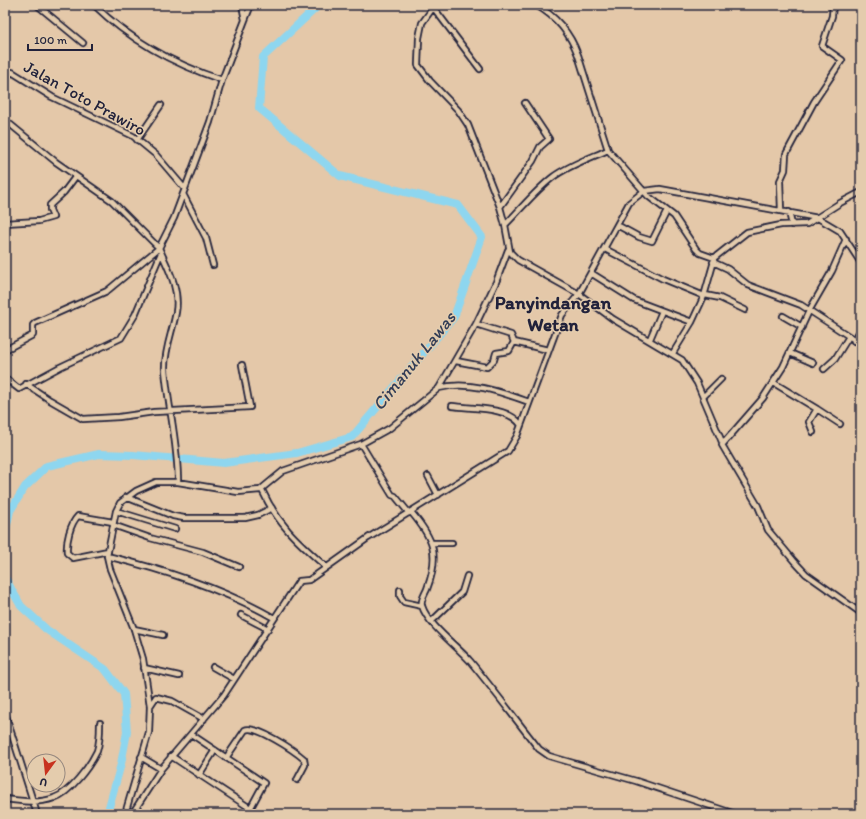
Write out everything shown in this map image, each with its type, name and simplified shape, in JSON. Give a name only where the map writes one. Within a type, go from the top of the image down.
[{"type":"street","points":[[37,5],[82,43]]},
{"type":"street","points":[[94,5],[156,53],[187,68],[222,80]]},
{"type":"street","points":[[242,5],[245,20]]},
{"type":"street","points":[[5,378],[19,389],[26,384],[123,337],[135,315],[184,192],[210,122],[222,80],[252,5]]},
{"type":"street","points":[[536,5],[561,24],[572,42],[578,55],[608,150],[654,201],[677,219],[696,249],[700,253],[728,269],[748,285],[790,300],[809,311],[848,338],[861,344]]},
{"type":"street","points":[[781,211],[780,180],[784,170],[786,154],[814,102],[842,60],[822,46],[832,16],[833,5]]},
{"type":"street","points":[[125,814],[148,732],[150,706],[144,668],[134,629],[110,569],[108,554],[116,511],[126,497],[149,484],[178,482],[238,492],[262,490],[273,478],[283,471],[361,444],[390,428],[439,388],[456,361],[476,324],[496,282],[508,250],[505,225],[500,207],[465,119],[449,99],[430,81],[418,65],[420,31],[422,23],[434,6],[480,69]]},
{"type":"street","name":"Jalan Toto Prawiro","points":[[5,78],[12,72],[52,97],[138,140],[156,155],[184,192],[200,224],[212,265]]},
{"type":"street","points":[[500,207],[533,161],[540,147],[549,139],[525,103]]},
{"type":"street","points":[[138,140],[160,105]]},
{"type":"street","points":[[5,120],[56,162],[112,201],[160,250],[174,283],[176,299],[176,311],[165,366],[177,452],[178,482]]},
{"type":"street","points":[[505,225],[532,196],[554,177],[579,163],[608,150]]},
{"type":"street","points":[[5,223],[39,221],[53,217],[50,210],[50,205],[64,192],[76,176]]},
{"type":"street","points":[[132,814],[161,768],[176,759],[204,719],[224,695],[299,581],[307,581],[368,538],[507,453],[521,425],[562,315],[579,294],[629,203],[643,189],[660,189],[781,211],[820,216],[837,228],[846,239],[861,263]]},
{"type":"street","points":[[673,353],[692,322],[705,295],[714,260],[746,232],[781,226],[804,225],[861,192]]},
{"type":"street","points":[[617,225],[639,237],[652,241],[667,211]]},
{"type":"street","points":[[790,212],[792,225]]},
{"type":"street","points":[[722,442],[763,398],[774,382],[790,353],[809,311],[832,271],[846,239]]},
{"type":"street","points":[[605,249],[663,279],[705,295],[720,298],[745,310]]},
{"type":"street","points":[[5,350],[33,335],[33,327],[36,323],[112,288],[160,250]]},
{"type":"street","points":[[508,250],[518,260],[579,294],[613,319],[673,353],[686,366],[703,397],[722,442],[724,451],[758,506],[768,530],[806,574],[861,613]]},
{"type":"street","points":[[591,273],[634,300],[692,322]]},
{"type":"street","points":[[650,339],[662,311]]},
{"type":"street","points":[[783,316],[802,327]]},
{"type":"street","points":[[476,324],[511,335],[514,342]]},
{"type":"street","points":[[854,341],[861,329]]},
{"type":"street","points":[[824,369],[836,359],[848,338]]},
{"type":"street","points":[[514,342],[548,350]]},
{"type":"street","points":[[456,361],[487,367],[494,360],[496,353],[509,351],[514,342]]},
{"type":"street","points":[[790,353],[813,363]]},
{"type":"street","points":[[26,384],[83,419],[171,411],[250,407],[242,365]]},
{"type":"street","points":[[703,397],[721,379]]},
{"type":"street","points":[[774,382],[840,424]]},
{"type":"street","points":[[439,388],[453,385],[466,385],[506,394],[529,402]]},
{"type":"street","points":[[452,406],[502,413],[516,419],[521,425]]},
{"type":"street","points":[[813,432],[809,422],[816,409]]},
{"type":"street","points":[[361,444],[388,490],[425,528],[432,543],[433,574],[422,606]]},
{"type":"street","points":[[428,476],[438,495]]},
{"type":"street","points":[[262,490],[272,508],[295,540],[326,567]]},
{"type":"street","points":[[126,497],[173,516],[184,518],[244,518],[258,515],[272,508]]},
{"type":"street","points":[[116,511],[175,528]]},
{"type":"street","points":[[239,568],[209,554],[150,538],[113,524],[78,516],[73,522],[66,547],[67,553],[73,558],[108,554],[165,571],[243,601],[274,618]]},
{"type":"street","points":[[432,543],[452,543]]},
{"type":"street","points":[[432,621],[461,593],[467,576]]},
{"type":"street","points":[[400,590],[400,596],[404,602],[422,606],[432,621],[469,660],[540,749],[549,756],[636,781],[735,814]]},
{"type":"street","points":[[241,615],[268,629]]},
{"type":"street","points":[[134,629],[163,635]]},
{"type":"street","points":[[213,667],[234,679]]},
{"type":"street","points":[[144,668],[179,676]]},
{"type":"street","points":[[150,706],[156,698],[161,698],[204,719]]},
{"type":"street","points":[[5,713],[37,814]]},
{"type":"street","points":[[5,799],[33,802],[55,798],[84,772],[97,750],[100,723]]},
{"type":"street","points":[[226,758],[245,730],[254,729],[279,742],[304,759],[305,764],[297,780]]},
{"type":"street","points":[[192,735],[265,784],[250,808]]},
{"type":"street","points":[[199,775],[214,750]]},
{"type":"street","points":[[141,757],[161,768]]},
{"type":"street","points":[[176,759],[258,814]]},
{"type":"waterway","name":"Cimanuk Lawas","points":[[5,534],[10,511],[25,487],[47,466],[99,454],[133,455],[224,463],[297,453],[352,437],[454,317],[482,237],[458,205],[340,176],[259,108],[263,57],[319,5]]},
{"type":"waterway","name":"Cimanuk Lawas","points":[[5,578],[21,606],[47,630],[105,669],[124,694],[127,732],[121,764],[107,814]]},
{"type":"district","name":"Panyindangan Wetan","points":[[553,313]]}]
